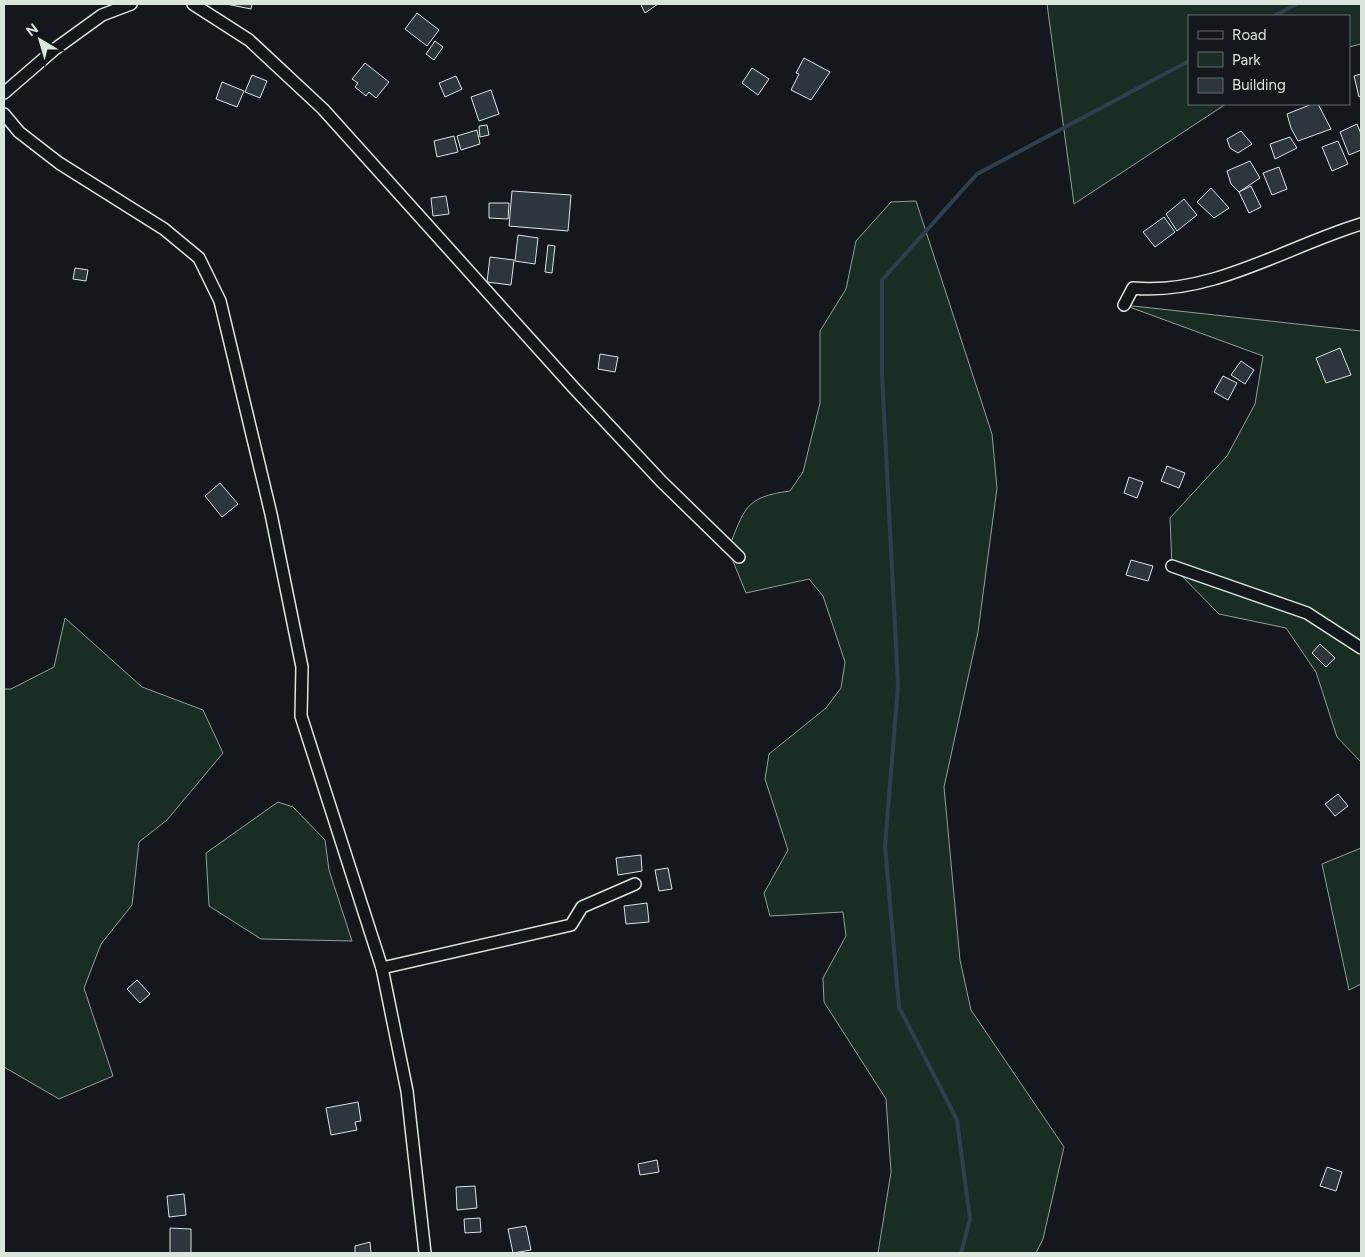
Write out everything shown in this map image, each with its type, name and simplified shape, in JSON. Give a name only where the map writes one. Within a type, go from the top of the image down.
[{"type":"street","points":[[4,93],[56,49],[102,15],[131,4]]},
{"type":"street","points":[[192,4],[249,40],[322,109],[573,387],[662,482],[739,557]]},
{"type":"street","points":[[4,114],[19,132],[59,163],[164,229],[199,258],[220,301],[262,475],[302,667],[301,716],[382,968],[407,1091],[415,1181],[425,1253]]},
{"type":"street","points":[[1124,305],[1133,288],[1156,290],[1191,285],[1259,263],[1361,224]]},
{"type":"street","points":[[1172,566],[1307,613],[1361,648]]},
{"type":"street","points":[[382,968],[571,925],[582,907],[635,884]]},
{"type":"green space","points":[[1047,4],[1361,4],[1361,44],[1350,47],[1350,15],[1188,15],[1188,105],[1224,105],[1074,204]]},
{"type":"green space","points":[[916,201],[992,434],[997,488],[978,632],[944,787],[960,960],[971,1010],[1064,1147],[1043,1239],[1036,1253],[878,1253],[891,1172],[886,1099],[824,1002],[823,978],[846,936],[843,912],[770,916],[764,893],[788,850],[765,779],[769,754],[826,708],[841,688],[845,662],[823,596],[809,579],[746,593],[728,549],[738,524],[748,508],[763,497],[790,491],[803,472],[820,403],[820,331],[846,289],[856,241],[891,202]]},
{"type":"green space","points":[[1124,305],[1361,331],[1361,762],[1337,737],[1316,672],[1286,628],[1219,614],[1172,566],[1170,518],[1227,456],[1255,404],[1263,356]]},
{"type":"green space","points":[[65,618],[142,687],[203,710],[223,753],[167,820],[139,842],[132,905],[101,944],[84,988],[113,1076],[59,1099],[4,1067],[4,689],[11,689],[54,667]]},
{"type":"green space","points":[[278,802],[293,807],[325,840],[329,870],[352,941],[261,939],[209,906],[206,853]]},
{"type":"green space","points":[[1361,848],[1361,984],[1349,990],[1322,864]]},
{"type":"building","points":[[226,4],[252,4],[251,9]]},
{"type":"building","points":[[658,4],[645,13],[641,5]]},
{"type":"building","points":[[417,13],[439,30],[427,46],[405,29]]},
{"type":"building","points":[[435,41],[443,47],[434,60],[426,54]]},
{"type":"building","points":[[804,58],[830,72],[811,100],[791,90],[799,74],[796,73]]},
{"type":"building","points":[[365,63],[389,82],[376,98],[369,92],[366,96],[355,87],[358,83],[352,79]]},
{"type":"building","points":[[752,68],[769,79],[758,95],[742,83]]},
{"type":"building","points":[[1361,74],[1361,96],[1359,97],[1354,76]]},
{"type":"building","points":[[252,75],[267,81],[260,98],[245,92]]},
{"type":"building","points":[[456,76],[462,89],[445,97],[439,83]]},
{"type":"building","points":[[222,82],[244,91],[237,107],[216,99]]},
{"type":"building","points":[[491,90],[499,114],[479,121],[471,97]]},
{"type":"building","points":[[1310,105],[1319,105],[1331,129],[1298,141],[1291,128],[1287,114]]},
{"type":"building","points":[[1357,124],[1361,134],[1361,150],[1349,155],[1340,132]]},
{"type":"building","points":[[487,125],[489,135],[480,137],[479,126]]},
{"type":"building","points":[[477,130],[480,144],[461,150],[457,136]]},
{"type":"building","points":[[1241,131],[1252,144],[1238,153],[1230,148],[1227,139]]},
{"type":"building","points":[[454,136],[458,152],[437,157],[434,141]]},
{"type":"building","points":[[1290,137],[1297,148],[1275,159],[1270,144]]},
{"type":"building","points":[[1338,141],[1348,164],[1332,171],[1322,147]]},
{"type":"building","points":[[1250,161],[1260,178],[1239,192],[1231,184],[1227,171]]},
{"type":"building","points":[[1279,167],[1287,189],[1272,195],[1263,173]]},
{"type":"building","points":[[1251,186],[1261,207],[1249,213],[1239,192]]},
{"type":"building","points":[[1211,188],[1229,208],[1214,218],[1197,202]]},
{"type":"building","points":[[512,191],[571,195],[568,231],[509,226]]},
{"type":"building","points":[[446,196],[449,214],[433,216],[431,198]]},
{"type":"building","points":[[1184,199],[1197,215],[1177,231],[1166,214]]},
{"type":"building","points":[[489,203],[509,203],[508,219],[489,218]]},
{"type":"building","points":[[1164,217],[1175,232],[1155,247],[1143,232]]},
{"type":"building","points":[[518,235],[538,238],[535,264],[515,261]]},
{"type":"building","points":[[548,245],[555,246],[552,273],[545,272]]},
{"type":"building","points":[[490,257],[514,260],[511,285],[487,282]]},
{"type":"building","points":[[75,268],[88,270],[86,281],[73,279]]},
{"type":"building","points":[[1340,348],[1351,375],[1326,383],[1316,358]]},
{"type":"building","points":[[600,354],[618,357],[615,372],[598,369]]},
{"type":"building","points":[[1241,361],[1254,370],[1245,384],[1231,375]]},
{"type":"building","points":[[1223,376],[1237,383],[1228,400],[1214,392]]},
{"type":"building","points":[[1167,466],[1185,473],[1179,488],[1161,481]]},
{"type":"building","points":[[1129,477],[1143,482],[1137,498],[1124,493]]},
{"type":"building","points":[[220,483],[238,504],[222,517],[205,496]]},
{"type":"building","points":[[1131,560],[1153,566],[1148,581],[1126,575]]},
{"type":"building","points":[[1320,644],[1335,658],[1326,667],[1312,653]]},
{"type":"building","points":[[1338,794],[1348,806],[1335,816],[1325,804]]},
{"type":"building","points":[[641,855],[642,871],[618,875],[616,858]]},
{"type":"building","points":[[668,868],[672,889],[659,891],[655,870]]},
{"type":"building","points":[[647,903],[649,922],[626,924],[624,906]]},
{"type":"building","points":[[137,980],[150,994],[140,1003],[127,989]]},
{"type":"building","points":[[358,1102],[361,1121],[355,1122],[357,1130],[331,1135],[326,1108]]},
{"type":"building","points":[[657,1160],[659,1172],[640,1175],[638,1164]]},
{"type":"building","points":[[1327,1167],[1342,1172],[1336,1191],[1320,1186]]},
{"type":"building","points":[[475,1186],[477,1208],[457,1210],[456,1187]]},
{"type":"building","points":[[184,1194],[186,1215],[169,1217],[167,1196]]},
{"type":"building","points":[[480,1218],[481,1232],[465,1233],[464,1219]]},
{"type":"building","points":[[526,1226],[531,1250],[513,1253],[508,1229]]},
{"type":"building","points":[[170,1228],[191,1229],[191,1253],[170,1253]]},
{"type":"building","points":[[370,1242],[371,1253],[355,1253],[355,1246]]},
{"type":"waterway","points":[[1276,15],[1297,4]]},
{"type":"waterway","points":[[961,1253],[970,1219],[957,1120],[899,1007],[885,846],[898,686],[882,374],[882,280],[977,174],[1188,62]]}]
